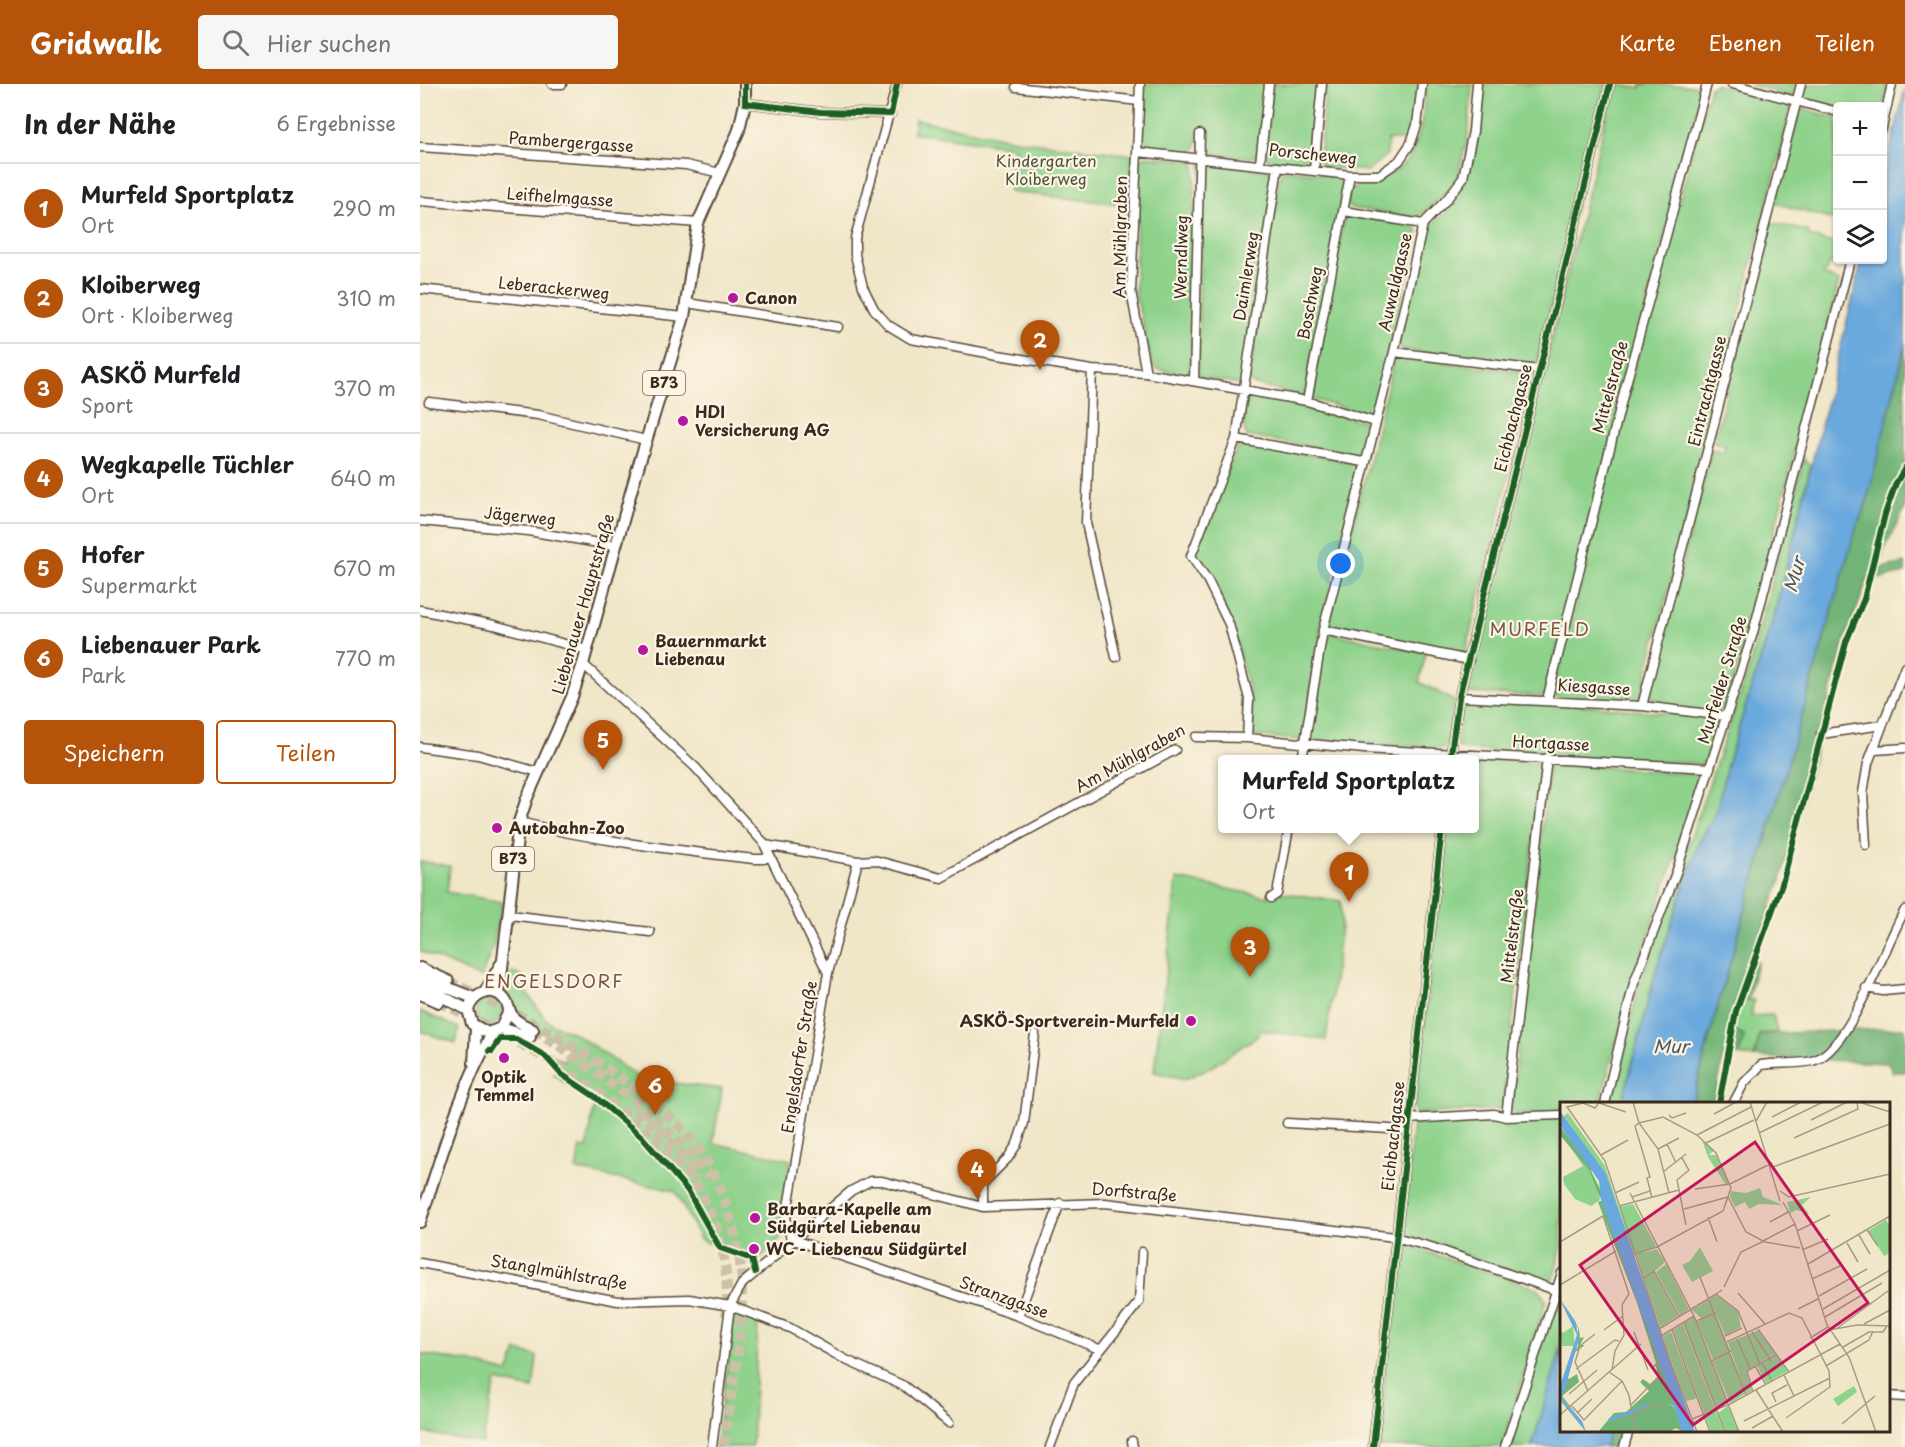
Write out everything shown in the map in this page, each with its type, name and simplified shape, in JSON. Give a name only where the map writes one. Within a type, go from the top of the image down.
[{"type":"main road","name":"Liebenauer Hauptstraße","points":[[499,994],[501,963],[524,824],[538,772],[572,698],[583,664],[646,440],[684,317],[698,223],[739,130],[745,104],[745,84]]},
{"type":"main road","name":"Liebenauer Hauptstraße","points":[[485,992],[501,963]]},
{"type":"main road","points":[[420,968],[448,981]]},
{"type":"main road","points":[[420,976],[474,998]]},
{"type":"main road","points":[[420,985],[468,1010]]},
{"type":"main road","points":[[474,1068],[476,1028],[470,1020],[468,1010],[474,998],[485,992],[499,994],[507,1002],[514,1019],[531,1034],[476,1028]]},
{"type":"main road","points":[[420,994],[439,1002]]},
{"type":"main road","points":[[420,1222],[474,1068],[497,1030],[508,1018],[509,1011]]},
{"type":"street","points":[[552,84],[562,84]]},
{"type":"street","points":[[897,84],[891,114],[855,238],[855,255],[863,287],[874,309],[888,325],[911,339],[1092,370],[1146,373],[1307,401],[1375,422]]},
{"type":"street","name":"Am Mühlgraben","points":[[1140,84],[1131,291],[1146,373]]},
{"type":"street","points":[[1260,163],[1269,84]]},
{"type":"street","points":[[1314,170],[1322,84]]},
{"type":"street","name":"Porscheweg","points":[[1138,152],[1260,163],[1350,175],[1379,175],[1399,161],[1412,143],[1417,125],[1422,84]]},
{"type":"street","name":"Auwaldgasse","points":[[1303,755],[1323,630],[1364,462],[1394,352],[1423,224],[1448,200],[1463,178],[1473,131],[1477,84]]},
{"type":"street","name":"Eichbachgasse","points":[[1451,755],[1459,697],[1610,84]]},
{"type":"street","name":"Mittelstraße","points":[[1547,699],[1625,388],[1707,84]]},
{"type":"street","points":[[1732,84],[1833,111]]},
{"type":"street","name":"Eintrachtgasse","points":[[1642,706],[1801,84]]},
{"type":"street","points":[[1887,107],[1892,84]]},
{"type":"street","points":[[1016,87],[1140,101]]},
{"type":"street","points":[[745,104],[822,112],[891,114]]},
{"type":"street","name":"Werndlweg","points":[[1194,381],[1200,134]]},
{"type":"street","name":"Pambergergasse","points":[[420,147],[686,165],[720,173]]},
{"type":"street","name":"Daimlerweg","points":[[1244,390],[1278,167]]},
{"type":"street","name":"Boschweg","points":[[1307,401],[1350,175]]},
{"type":"street","name":"Leifhelmgasse","points":[[420,201],[698,223]]},
{"type":"street","points":[[1344,211],[1423,224]]},
{"type":"street","name":"Murfelder Straße","points":[[1605,1102],[1634,983],[1677,870],[1773,563],[1849,264]]},
{"type":"street","name":"Leberackerweg","points":[[420,289],[684,317]]},
{"type":"street","points":[[687,303],[838,327]]},
{"type":"street","name":"Eichbachgasse","points":[[1394,352],[1539,370]]},
{"type":"street","points":[[1092,370],[1086,523],[1116,657]]},
{"type":"street","points":[[1244,390],[1236,439],[1191,556],[1208,581],[1229,624],[1249,699],[1247,738]]},
{"type":"street","points":[[429,402],[538,415],[646,440]]},
{"type":"street","points":[[1236,439],[1364,462]]},
{"type":"street","name":"Jägerweg","points":[[420,521],[528,531],[616,546]]},
{"type":"street","points":[[420,610],[494,625],[587,650]]},
{"type":"street","points":[[1323,630],[1469,660]]},
{"type":"street","name":"Engelsdorfer Straße","points":[[583,664],[736,808],[765,845],[828,973],[786,1219],[792,1239]]},
{"type":"street","points":[[1866,845],[1863,793],[1868,764],[1905,667]]},
{"type":"street","points":[[1895,693],[1905,691]]},
{"type":"street","name":"Kiesgasse","points":[[1459,697],[1547,699],[1642,706],[1726,716]]},
{"type":"street","points":[[1821,734],[1882,725]]},
{"type":"street","name":"Am Mühlgraben","points":[[1196,737],[1247,738]]},
{"type":"street","name":"Hortgasse","points":[[1247,738],[1439,755]]},
{"type":"street","points":[[420,747],[478,755],[538,772]]},
{"type":"street","points":[[1875,750],[1905,747]]},
{"type":"street","name":"Am Mühlgraben","points":[[765,845],[858,861],[874,860],[942,878],[1175,750]]},
{"type":"street","name":"Hortgasse","points":[[1479,757],[1547,758],[1710,768]]},
{"type":"street","name":"Mittelstraße","points":[[1506,1117],[1547,758]]},
{"type":"street","points":[[524,824],[648,846],[754,859],[764,859],[769,855]]},
{"type":"street","points":[[1271,898],[1277,894],[1288,833]]},
{"type":"street","name":"Eichbachgasse","points":[[1373,1447],[1441,833]]},
{"type":"street","points":[[828,973],[858,861]]},
{"type":"street","points":[[1734,1102],[1743,1083],[1761,1065],[1812,1061],[1829,1053],[1850,1023],[1905,910]]},
{"type":"street","points":[[510,915],[650,932]]},
{"type":"street","points":[[1866,987],[1883,991],[1905,989]]},
{"type":"street","points":[[983,1208],[983,1183],[1014,1152],[1024,1124],[1035,1034]]},
{"type":"street","points":[[1408,1119],[1494,1114],[1506,1117],[1560,1115]]},
{"type":"street","name":"Eichbachgasse","points":[[1287,1123],[1407,1130]]},
{"type":"street","name":"Dorfstraße","points":[[730,1306],[742,1284],[792,1239],[851,1191],[870,1181],[882,1180],[983,1208],[1060,1203],[1104,1203],[1226,1215],[1395,1237],[1555,1290]]},
{"type":"street","points":[[1018,1316],[1060,1203]]},
{"type":"street","name":"Stranzgasse","points":[[792,1239],[1018,1316],[1099,1349]]},
{"type":"street","points":[[1050,1447],[1074,1383],[1139,1302],[1142,1252]]},
{"type":"street","name":"Stanglmühlstraße","points":[[420,1263],[618,1301],[689,1299],[730,1306],[790,1328],[846,1360],[903,1386],[949,1423]]},
{"type":"street","points":[[1505,1447],[1560,1278]]},
{"type":"street","points":[[712,1447],[730,1306]]},
{"type":"street","points":[[1890,1396],[1905,1397]]},
{"type":"street","points":[[1624,1447],[1629,1432]]},
{"type":"green space","points":[[1143,84],[1266,84],[1257,155],[1254,157],[1204,154],[1203,128],[1199,128],[1196,148],[1192,152],[1145,147],[1141,143]]},
{"type":"green space","points":[[1272,84],[1318,84],[1310,160],[1305,164],[1269,161],[1264,155]]},
{"type":"green space","points":[[1326,84],[1418,84],[1415,114],[1407,141],[1388,139],[1387,154],[1368,171],[1323,167],[1319,161]]},
{"type":"green space","points":[[1426,84],[1472,84],[1468,135],[1456,183],[1417,218],[1351,208],[1347,204],[1349,190],[1397,170],[1413,150],[1424,110]]},
{"type":"green space","points":[[1480,84],[1606,84],[1537,363],[1534,364],[1402,350],[1398,346],[1428,225],[1443,216],[1454,201],[1462,183],[1473,142]]},
{"type":"green space","points":[[1614,84],[1641,88],[1642,84],[1703,86],[1545,696],[1468,693],[1466,689]]},
{"type":"green space","points":[[1715,84],[1789,105],[1791,110],[1640,700],[1636,703],[1555,697],[1553,694],[1633,373],[1710,87]]},
{"type":"green space","points":[[1748,84],[1798,84],[1796,93],[1790,96]]},
{"type":"green space","points":[[1805,84],[1888,84],[1884,102],[1833,102],[1833,107],[1805,100],[1802,95]]},
{"type":"green space","points":[[1803,109],[1833,117],[1833,220],[1775,203],[1799,111]]},
{"type":"green space","name":"Kindergarten Kloiberweg","points":[[915,119],[1015,140],[1132,155],[1131,205],[1010,192],[1014,147],[913,133]]},
{"type":"green space","points":[[1146,156],[1191,161],[1195,164],[1191,374],[1189,375],[1158,369],[1152,365],[1135,291],[1139,162]]},
{"type":"green space","points":[[1204,162],[1271,171],[1275,176],[1243,381],[1238,384],[1201,377],[1198,373],[1201,166]]},
{"type":"green space","points":[[1286,170],[1341,176],[1346,183],[1305,393],[1301,396],[1253,384],[1249,380],[1280,174]]},
{"type":"green space","points":[[1349,215],[1415,226],[1418,231],[1373,413],[1367,415],[1313,399],[1310,395],[1344,219]]},
{"type":"green space","points":[[1770,222],[1809,232],[1808,236],[1833,243],[1833,262],[1831,262],[1823,275],[1839,281],[1741,658],[1723,708],[1707,712],[1654,701],[1649,692],[1712,450],[1723,453],[1725,446],[1714,442]]},
{"type":"green space","points":[[1905,346],[1905,508],[1883,552],[1879,569],[1905,563],[1905,573],[1867,581],[1844,643],[1780,883],[1751,961],[1757,962],[1748,1000],[1736,1000],[1729,1029],[1744,1036],[1739,1055],[1724,1054],[1714,1102],[1693,1102],[1718,1004],[1856,528],[1866,504]]},
{"type":"green space","points":[[1400,357],[1531,373],[1533,376],[1465,654],[1461,655],[1328,627],[1394,360]]},
{"type":"green space","points":[[1251,395],[1308,406],[1365,422],[1369,426],[1363,452],[1358,455],[1247,436],[1244,415]]},
{"type":"green space","points":[[1245,443],[1354,463],[1358,471],[1321,625],[1303,740],[1255,736],[1252,732],[1252,702],[1231,621],[1195,551],[1236,450]]},
{"type":"green space","points":[[1804,458],[1806,463],[1811,464],[1774,616],[1727,765],[1716,813],[1699,842],[1657,967],[1622,1102],[1610,1102],[1639,987],[1749,669]]},
{"type":"green space","points":[[1335,634],[1426,653],[1419,682],[1454,701],[1448,745],[1442,748],[1312,740],[1309,736],[1326,636]]},
{"type":"green space","points":[[1466,701],[1595,706],[1714,718],[1720,724],[1707,762],[1701,764],[1461,749],[1457,745],[1462,706]]},
{"type":"green space","points":[[1479,759],[1539,763],[1541,770],[1503,1105],[1499,1109],[1417,1114],[1414,1110],[1447,833],[1479,833]]},
{"type":"green space","points":[[1549,763],[1704,775],[1632,981],[1600,1102],[1560,1102],[1560,1112],[1514,1115],[1511,1111]]},
{"type":"green space","points":[[420,861],[450,866],[447,892],[502,902],[494,943],[481,978],[420,951]]},
{"type":"green space","points":[[1177,879],[1268,897],[1270,891],[1341,901],[1341,926],[1326,1040],[1259,1030],[1259,1035],[1211,1067],[1185,1079],[1154,1072]]},
{"type":"green space","points":[[512,973],[523,976],[518,981],[544,1017],[553,1025],[574,1033],[641,1079],[722,1089],[713,1143],[791,1160],[780,1217],[782,1237],[754,1264],[700,1239],[675,1191],[576,1170],[580,1147],[587,1148],[595,1102],[554,1075],[558,1070],[547,1052],[563,1061],[571,1048],[521,1020],[506,989],[505,980]]},
{"type":"green space","points":[[489,999],[498,1003],[502,1012],[498,1021],[489,1025],[480,1021],[476,1012],[480,1003]]},
{"type":"green space","points":[[1736,1000],[1754,1000],[1751,1016],[1773,1015],[1777,1032],[1760,1034],[1754,1057],[1739,1055],[1744,1036],[1729,1029]]},
{"type":"green space","points":[[420,1011],[459,1028],[456,1043],[420,1031]]},
{"type":"green space","points":[[1905,1028],[1905,1072],[1892,1072],[1889,1063],[1754,1057],[1760,1034]]},
{"type":"green space","points":[[1488,1118],[1495,1123],[1560,1118],[1560,1253],[1553,1280],[1547,1283],[1405,1235],[1402,1231],[1413,1126],[1418,1123]]},
{"type":"green space","points":[[1406,1245],[1539,1289],[1546,1301],[1502,1447],[1377,1447],[1400,1248]]},
{"type":"green space","points":[[1560,1289],[1560,1351],[1532,1447],[1508,1447]]},
{"type":"green space","points":[[739,1309],[758,1320],[752,1447],[716,1447],[734,1317]]},
{"type":"green space","points":[[517,1351],[537,1356],[533,1389],[496,1381],[482,1443],[420,1432],[420,1354],[468,1362],[508,1373]]},
{"type":"green space","points":[[1609,1432],[1626,1432],[1621,1447],[1605,1447]]},
{"type":"water","name":"Mur","points":[[1905,89],[1905,346],[1866,504],[1856,528],[1718,1004],[1692,1102],[1622,1102],[1657,967],[1699,842],[1716,813],[1727,765],[1774,616],[1861,264],[1887,264],[1887,163]]},
{"type":"water","points":[[1560,1351],[1560,1432],[1609,1432],[1605,1447],[1532,1447]]},
{"type":"tunnel","points":[[448,981],[525,1019],[598,1062],[669,1117],[685,1132],[705,1158],[728,1212],[741,1270],[740,1336],[724,1447]]},
{"type":"tunnel","points":[[439,1002],[529,1048],[585,1084],[638,1125],[683,1170],[701,1193],[719,1237],[727,1284],[726,1316]]},
{"type":"tunnel","points":[[533,1030],[606,1079],[649,1114],[690,1153],[710,1176]]},
{"type":"tunnel","points":[[635,1110],[677,1150],[695,1179]]},
{"type":"cycle path","points":[[745,84],[745,103],[821,112],[891,114],[897,84]]},
{"type":"cycle path","points":[[1451,755],[1459,697],[1610,84]]},
{"type":"cycle path","points":[[1719,1102],[1736,1011],[1782,884],[1846,642],[1864,599],[1885,514],[1896,483],[1905,468]]},
{"type":"cycle path","points":[[1373,1447],[1441,833]]},
{"type":"cycle path","points":[[489,1051],[492,1051],[500,1039],[516,1039],[545,1056],[561,1074],[594,1096],[642,1137],[688,1191],[720,1248],[752,1259],[755,1272]]},
{"type":"place","name":"Canon","points":[[733,298]]},
{"type":"place","name":"Kloiberweg","points":[[1040,370]]},
{"type":"place","name":"HDI Versicherung AG","points":[[683,421]]},
{"type":"place","name":"Bauernmarkt Liebenau","points":[[643,650]]},
{"type":"place","name":"Hofer","points":[[603,770]]},
{"type":"place","name":"Autobahn-Zoo","points":[[497,828]]},
{"type":"place","name":"Murfeld Sportplatz","points":[[1349,902]]},
{"type":"place","name":"ASKÖ Murfeld","points":[[1250,977]]},
{"type":"place","name":"ASKÖ-Sportverein-Murfeld","points":[[1191,1021]]},
{"type":"place","name":"Optik Temmel","points":[[504,1058]]},
{"type":"place","name":"Liebenauer Park","points":[[655,1115]]},
{"type":"place","name":"Wegkapelle Tüchler","points":[[977,1199]]},
{"type":"place","name":"Barbara-Kapelle am Südgürtel Liebenau","points":[[755,1218]]},
{"type":"place","name":"WC - Liebenau Südgürtel","points":[[754,1249]]},
{"type":"district","name":"MURFELD","points":[[1540,630]]},
{"type":"district","name":"ENGELSDORF","points":[[554,982]]}]
